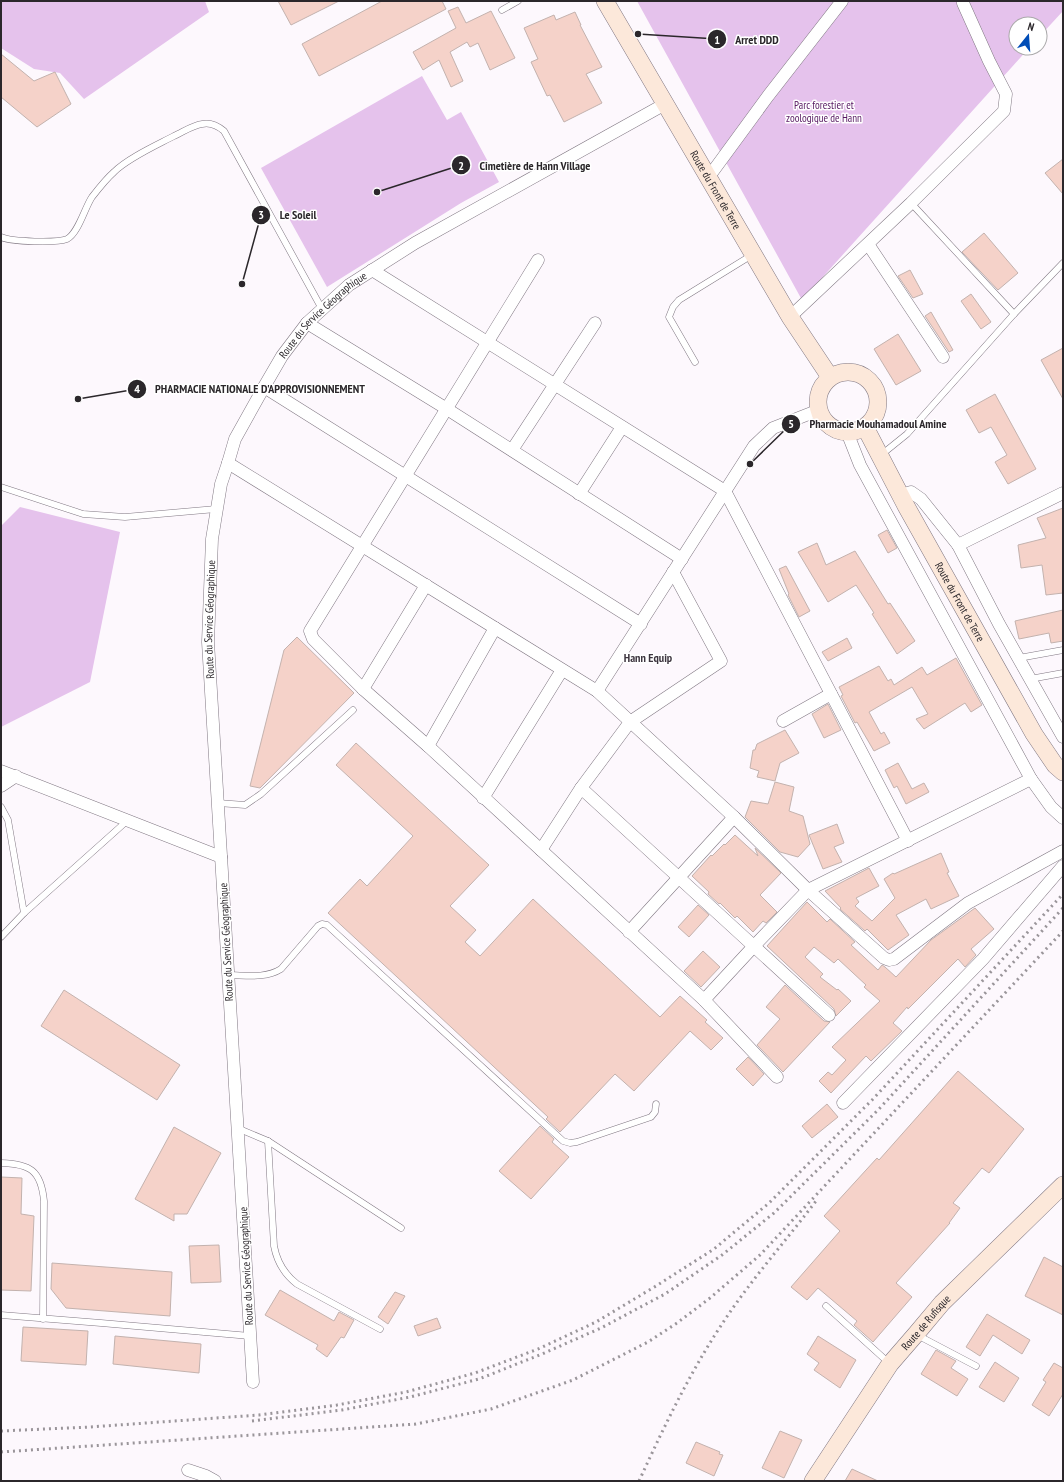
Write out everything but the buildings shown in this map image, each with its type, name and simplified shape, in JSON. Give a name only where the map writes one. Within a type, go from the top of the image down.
[{"type":"main road","name":"Route du Front de Terre","points":[[605,1],[790,317],[830,377]]},
{"type":"main road","points":[[853,372],[861,374],[873,385],[878,399],[878,407],[871,422],[865,427],[856,431],[847,432],[837,430],[829,426],[822,419],[817,401],[819,392],[830,377],[837,373],[853,372]]},
{"type":"main road","name":"Route du Front de Terre","points":[[865,427],[901,495],[1034,734],[1055,765],[1063,772]]},
{"type":"main road","name":"Route de Rufisque","points":[[813,1481],[890,1364],[942,1303],[1063,1185]]},
{"type":"street","points":[[708,178],[768,96],[842,1]]},
{"type":"street","points":[[790,317],[911,203],[1004,111],[1006,94],[989,61],[963,3]]},
{"type":"street","name":"Route du Service Géographique","points":[[253,1382],[208,642],[212,539],[216,509],[235,439],[282,356],[307,323],[349,285],[415,243],[665,104]]},
{"type":"street","points":[[868,244],[943,357]]},
{"type":"street","points":[[538,260],[310,631],[314,639],[363,689],[428,746],[704,1000],[777,1076]]},
{"type":"street","points":[[372,270],[725,491],[908,841]]},
{"type":"street","points":[[512,450],[595,322]]},
{"type":"street","points":[[307,323],[447,409],[682,559]]},
{"type":"street","points":[[264,387],[641,624]]},
{"type":"street","points":[[597,692],[754,446],[773,428],[819,410]]},
{"type":"street","points":[[579,494],[622,427]]},
{"type":"street","points":[[847,432],[860,465],[1031,779],[1051,807],[1063,818]]},
{"type":"street","points":[[860,465],[880,456]]},
{"type":"street","points":[[228,462],[597,692],[734,818],[808,890],[884,958],[889,960],[894,959],[968,903],[1063,851]]},
{"type":"street","points":[[901,495],[911,492],[921,499],[958,545],[1063,737]]},
{"type":"street","points":[[958,545],[1063,493]]},
{"type":"street","points":[[541,850],[581,788],[630,722],[721,662],[673,572]]},
{"type":"street","points":[[363,689],[426,585]]},
{"type":"street","points":[[428,746],[495,628]]},
{"type":"street","points":[[483,798],[562,670]]},
{"type":"street","points":[[782,721],[831,694]]},
{"type":"street","points":[[1,771],[221,857]]},
{"type":"street","points":[[1,786],[16,776]]},
{"type":"street","points":[[704,1000],[808,890],[1031,779]]},
{"type":"street","points":[[581,788],[829,1016]]},
{"type":"street","points":[[629,932],[734,818]]},
{"type":"street","points":[[843,1103],[983,959],[1063,866]]},
{"type":"street","points":[[188,1470],[206,1476],[215,1481]]},
{"type":"lane","points":[[502,10],[518,1]]},
{"type":"lane","points":[[1,237],[19,242],[62,240],[69,238],[74,232],[92,198],[115,171],[142,152],[189,129],[202,124],[211,124],[218,126],[224,132],[322,309]]},
{"type":"lane","points":[[911,203],[1014,314]]},
{"type":"lane","points":[[695,362],[669,316],[673,307],[679,300],[753,255]]},
{"type":"lane","points":[[880,456],[907,434],[1014,314],[1063,263]]},
{"type":"lane","points":[[1,488],[74,512],[96,516],[125,517],[216,509]]},
{"type":"lane","points":[[1019,658],[1063,650]]},
{"type":"lane","points":[[1030,679],[1063,672]]},
{"type":"lane","points":[[218,803],[245,805],[261,794],[353,710]]},
{"type":"lane","points":[[1,807],[8,820],[24,913]]},
{"type":"lane","points":[[1,937],[24,913],[128,820]]},
{"type":"lane","points":[[228,975],[256,976],[274,973],[280,969],[318,926],[327,924],[563,1141],[570,1143],[577,1142],[651,1117],[656,1104]]},
{"type":"lane","points":[[238,1128],[268,1141],[401,1228]]},
{"type":"lane","points":[[268,1141],[274,1246],[276,1257],[282,1268],[289,1278],[297,1284],[380,1329]]},
{"type":"lane","points":[[1,1163],[27,1167],[36,1174],[43,1187],[43,1319]]},
{"type":"lane","points":[[826,1306],[890,1364]]},
{"type":"lane","points":[[1,1316],[101,1322],[250,1336]]},
{"type":"lane","points":[[916,1334],[976,1366]]},
{"type":"green space","points":[[1,1],[205,1],[209,12],[84,99],[60,73],[34,69],[1,48]]},
{"type":"green space","name":"Parc forestier et zoologique de Hann","points":[[637,1],[1063,1],[1063,11],[1048,27],[1048,16],[1008,16],[1008,56],[1022,56],[802,300]]},
{"type":"green space","points":[[422,76],[447,120],[461,112],[499,182],[461,203],[327,287],[261,168]]},
{"type":"green space","points":[[20,507],[120,532],[90,682],[1,727],[1,526]]},
{"type":"railway","points":[[1,1431],[90,1427],[259,1415],[337,1405],[406,1392],[475,1373],[538,1349],[596,1322],[714,1249],[769,1203],[873,1099],[1063,894]]},
{"type":"railway","points":[[252,1421],[342,1410],[410,1397],[479,1379],[542,1354],[601,1328],[665,1294],[722,1255],[774,1213],[879,1109],[1063,908]]},
{"type":"railway","points":[[1,1452],[416,1424],[491,1409],[573,1380],[648,1342],[677,1323],[710,1298],[760,1255],[1063,931]]},
{"type":"railway","points":[[639,1481],[678,1401],[722,1324],[744,1292],[816,1201]]},
{"type":"place","name":"Arret DDD","points":[[638,34]]},
{"type":"place","name":"Cimetière de Hann Village","points":[[377,192]]},
{"type":"place","name":"Le Soleil","points":[[242,284]]},
{"type":"place","name":"PHARMACIE NATIONALE D'APPROVISIONNEMENT","points":[[78,399]]},
{"type":"place","name":"Pharmacie Mouhamadoul Amine","points":[[750,464]]},
{"type":"district","name":"Hann Equip","points":[[648,658]]}]
